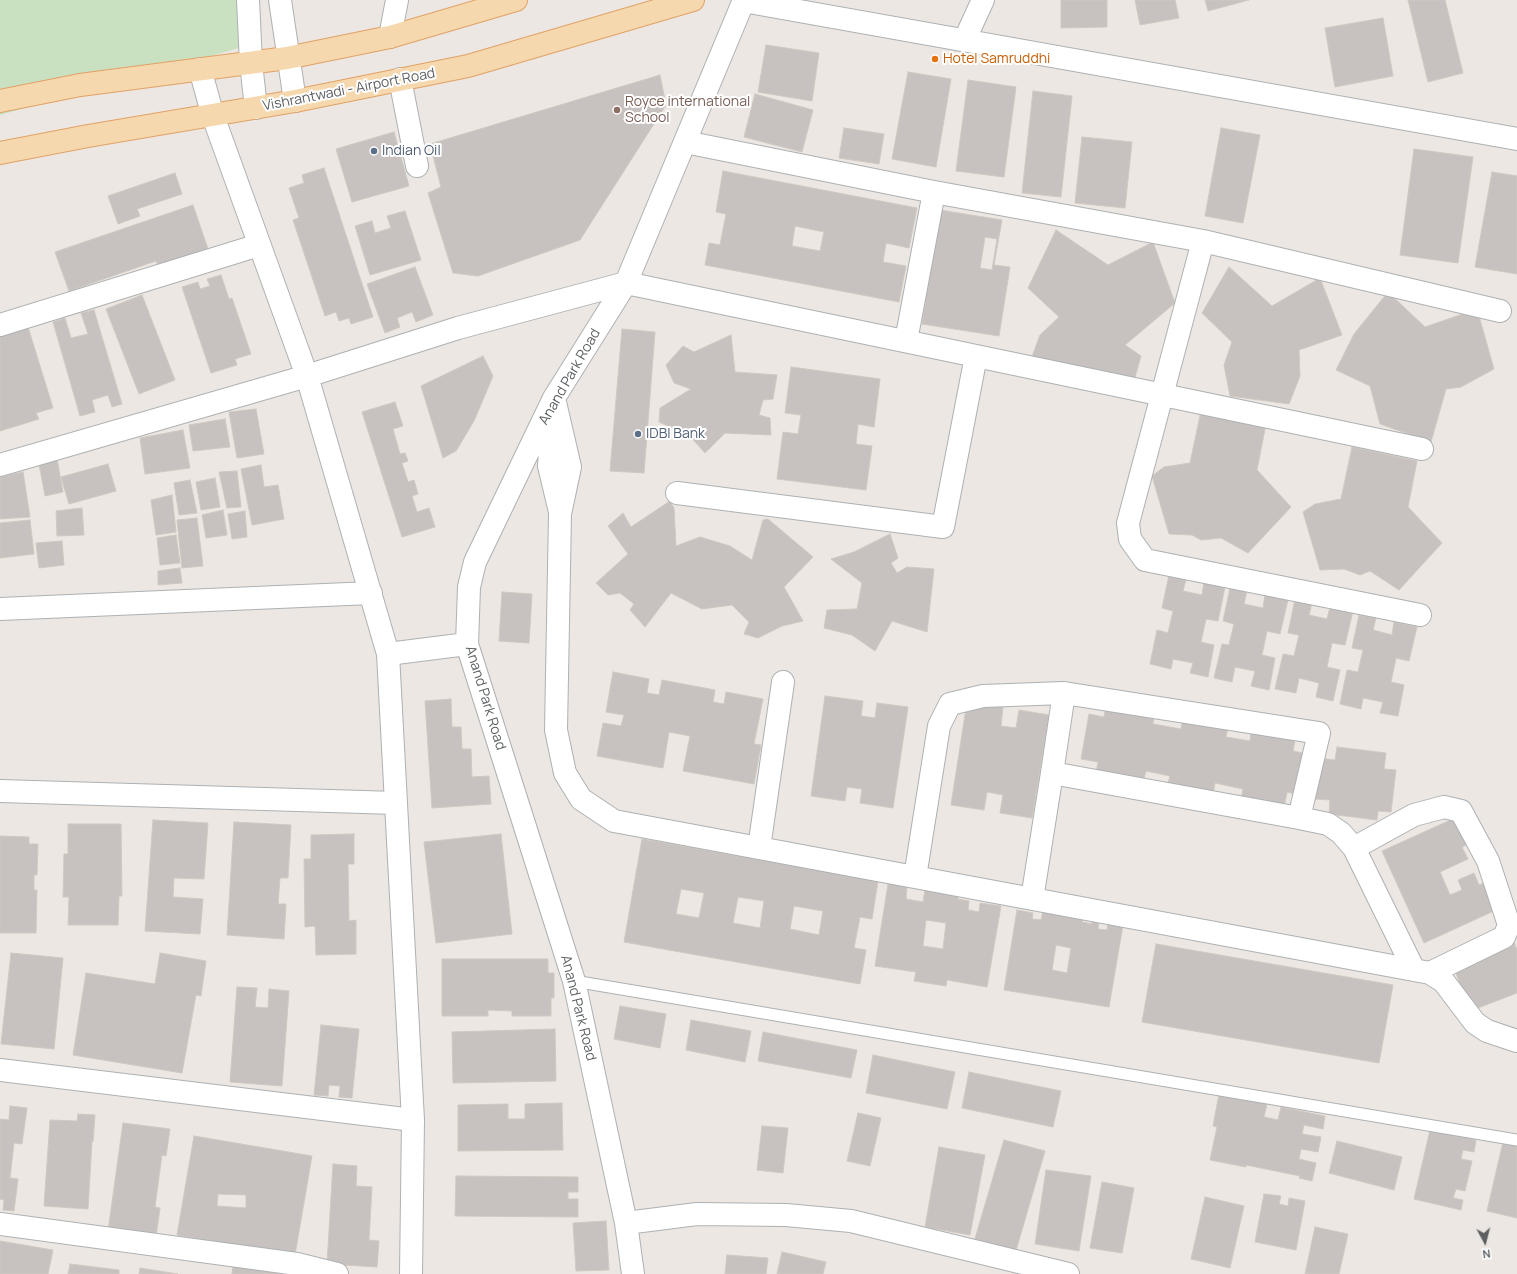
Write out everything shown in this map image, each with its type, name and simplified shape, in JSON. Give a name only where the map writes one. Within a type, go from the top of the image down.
[{"type":"main road","points":[[0,101],[80,85],[287,58],[390,37],[516,0]]},
{"type":"main road","name":"Vishrantwadi - Airport Road","points":[[0,154],[88,136],[295,101],[468,66],[693,0]]},
{"type":"street","points":[[248,0],[251,63],[256,108]]},
{"type":"street","points":[[280,0],[287,58],[295,101]]},
{"type":"street","points":[[390,37],[397,0]]},
{"type":"street","points":[[744,0],[1517,139]]},
{"type":"street","name":"Anand Park Road","points":[[633,1274],[626,1223],[574,981],[467,644],[469,587],[475,562],[554,398],[626,283],[744,0]]},
{"type":"street","points":[[965,39],[983,0]]},
{"type":"street","points":[[200,69],[213,116],[307,376],[388,654],[413,1120],[411,1274]]},
{"type":"street","points":[[400,79],[417,166]]},
{"type":"street","points":[[685,142],[934,192],[1203,241],[1500,311]]},
{"type":"street","points":[[906,341],[934,192]]},
{"type":"street","points":[[1203,241],[1128,523],[1130,539],[1145,560],[1420,615]]},
{"type":"street","points":[[0,325],[260,245]]},
{"type":"street","points":[[0,465],[307,376],[458,328],[626,283],[1422,449]]},
{"type":"street","points":[[677,493],[943,527],[976,356]]},
{"type":"street","points":[[554,398],[570,467],[560,514],[556,730],[564,773],[581,799],[614,821],[1422,972],[1444,982],[1475,1023],[1487,1031],[1517,1040]]},
{"type":"street","points":[[0,609],[371,593]]},
{"type":"street","points":[[388,654],[467,644]]},
{"type":"street","points":[[759,848],[783,682]]},
{"type":"street","points":[[915,877],[939,726],[950,704],[983,696],[1064,693],[1319,733],[1299,818]]},
{"type":"street","points":[[1032,899],[1064,693]]},
{"type":"street","points":[[1052,773],[1328,824],[1341,833],[1354,848],[1422,972]]},
{"type":"street","points":[[0,792],[396,803]]},
{"type":"street","points":[[1354,848],[1414,815],[1444,807],[1461,811],[1488,861],[1509,925],[1504,938],[1422,972]]},
{"type":"street","points":[[0,1070],[413,1120]]},
{"type":"street","points":[[626,1223],[697,1214],[786,1215],[851,1221],[1068,1274]]},
{"type":"street","points":[[0,1224],[297,1264],[337,1274]]},
{"type":"lane","points":[[574,981],[1517,1140]]},
{"type":"green space","points":[[0,0],[243,0],[246,46],[0,115]]},
{"type":"building","points":[[1061,0],[1107,0],[1107,27],[1061,28]]},
{"type":"building","points":[[1135,0],[1175,0],[1179,18],[1140,25]]},
{"type":"building","points":[[1205,0],[1249,0],[1208,11]]},
{"type":"building","points":[[1408,0],[1445,0],[1463,73],[1428,82]]},
{"type":"building","points":[[1383,18],[1393,76],[1335,87],[1325,28]]},
{"type":"building","points":[[766,45],[819,53],[812,101],[758,92]]},
{"type":"building","points":[[908,72],[951,79],[936,167],[892,159]]},
{"type":"building","points":[[660,75],[666,105],[580,240],[478,276],[453,273],[428,193],[441,187],[430,144]]},
{"type":"building","points":[[968,80],[1016,87],[1004,177],[956,171]]},
{"type":"building","points":[[1033,91],[1072,96],[1061,197],[1022,193]]},
{"type":"building","points":[[755,94],[813,110],[802,152],[744,137]]},
{"type":"building","points":[[844,128],[884,134],[879,164],[839,158]]},
{"type":"building","points":[[1221,128],[1260,135],[1243,223],[1205,216]]},
{"type":"building","points":[[394,132],[409,186],[352,202],[336,149]]},
{"type":"building","points":[[1082,137],[1132,142],[1125,208],[1075,203]]},
{"type":"building","points":[[1414,149],[1473,157],[1458,263],[1400,255]]},
{"type":"building","points":[[324,168],[373,317],[351,324],[349,318],[339,321],[336,312],[325,316],[293,220],[299,218],[289,188],[304,183],[302,175]]},
{"type":"building","points":[[723,171],[917,208],[909,248],[886,243],[883,262],[906,266],[899,302],[705,265],[709,243],[720,245],[726,214],[716,212]],"holes":[[[795,226],[824,232],[820,251],[792,246]]]},
{"type":"building","points":[[1492,172],[1517,176],[1517,274],[1475,267]]},
{"type":"building","points":[[175,173],[182,194],[137,209],[140,216],[118,224],[108,196]]},
{"type":"building","points":[[193,205],[208,249],[158,266],[156,261],[69,291],[55,252]]},
{"type":"building","points":[[940,210],[1002,220],[994,265],[1010,267],[999,336],[922,324]],"holes":[[[985,237],[997,239],[992,270],[980,268]]]},
{"type":"building","points":[[405,211],[421,260],[370,275],[355,226],[372,221],[375,233],[391,228],[387,216]]},
{"type":"building","points":[[1056,230],[1108,265],[1153,242],[1175,303],[1125,345],[1141,356],[1134,381],[1030,362],[1040,335],[1059,317],[1028,288]]},
{"type":"building","points":[[415,267],[433,315],[416,322],[412,312],[397,318],[400,327],[385,333],[367,284]]},
{"type":"building","points":[[1229,267],[1272,306],[1320,278],[1342,335],[1299,350],[1300,376],[1289,404],[1230,396],[1224,365],[1232,342],[1202,313]]},
{"type":"building","points":[[221,275],[229,299],[232,298],[251,354],[235,359],[237,365],[211,373],[182,287],[198,282],[200,289],[210,286],[207,279]]},
{"type":"building","points":[[1388,292],[1425,327],[1477,309],[1494,369],[1461,387],[1446,389],[1431,442],[1380,424],[1370,386],[1336,370],[1354,334]]},
{"type":"building","points":[[142,295],[175,380],[139,394],[106,309]]},
{"type":"building","points":[[94,310],[122,404],[112,407],[108,395],[92,400],[95,412],[80,416],[53,322],[65,318],[71,338],[88,334],[81,313]]},
{"type":"building","points":[[28,327],[53,408],[36,413],[39,419],[0,431],[0,335]]},
{"type":"building","points":[[622,329],[655,332],[644,473],[610,471]]},
{"type":"building","points":[[731,335],[735,372],[777,375],[773,399],[763,400],[759,415],[770,418],[771,435],[725,433],[705,453],[689,435],[659,422],[660,408],[691,389],[674,383],[666,365],[683,346],[694,352]]},
{"type":"building","points":[[483,356],[493,376],[474,421],[456,451],[443,458],[421,386]]},
{"type":"building","points":[[791,367],[880,379],[874,427],[858,424],[856,444],[872,446],[866,490],[777,479],[783,432],[798,434],[801,415],[785,413]]},
{"type":"building","points":[[395,402],[403,426],[393,429],[400,454],[405,453],[408,461],[402,463],[408,482],[414,480],[418,494],[412,496],[417,512],[429,508],[435,527],[402,537],[362,412]]},
{"type":"building","points":[[256,409],[264,454],[237,458],[229,412]]},
{"type":"building","points":[[1201,411],[1266,424],[1257,470],[1291,507],[1248,553],[1221,538],[1201,540],[1192,535],[1169,534],[1152,476],[1164,467],[1190,463]]},
{"type":"building","points":[[225,419],[230,447],[193,451],[189,425]]},
{"type":"building","points":[[183,430],[190,468],[145,474],[140,438]]},
{"type":"building","points":[[1352,447],[1417,461],[1408,507],[1442,543],[1399,590],[1370,571],[1360,575],[1344,569],[1320,570],[1303,512],[1315,504],[1341,499]]},
{"type":"building","points":[[57,459],[63,492],[45,496],[39,464]]},
{"type":"building","points":[[108,464],[116,491],[69,504],[61,477]]},
{"type":"building","points":[[261,465],[264,487],[278,485],[284,519],[252,525],[241,469]]},
{"type":"building","points":[[237,471],[241,507],[227,508],[219,472]]},
{"type":"building","points":[[23,472],[30,517],[0,519],[0,477]]},
{"type":"building","points":[[215,478],[220,507],[201,510],[196,482]]},
{"type":"building","points":[[190,480],[197,513],[179,515],[174,483]]},
{"type":"building","points":[[172,495],[176,532],[156,535],[151,500]]},
{"type":"building","points":[[670,501],[674,508],[676,546],[700,537],[730,546],[752,560],[763,520],[768,519],[813,557],[784,587],[803,621],[782,626],[758,638],[744,634],[749,622],[732,605],[702,609],[671,593],[645,627],[630,610],[634,604],[620,593],[608,595],[596,583],[628,554],[608,526],[623,513],[631,527]]},
{"type":"building","points":[[82,508],[84,535],[57,536],[56,511]]},
{"type":"building","points":[[223,510],[227,535],[206,538],[202,515]]},
{"type":"building","points":[[245,511],[247,537],[232,539],[228,514]]},
{"type":"building","points":[[197,518],[203,566],[182,568],[177,520]]},
{"type":"building","points":[[30,520],[34,554],[0,558],[0,523]]},
{"type":"building","points":[[890,534],[898,558],[891,563],[897,573],[907,567],[934,569],[927,632],[892,621],[875,651],[852,635],[824,628],[827,610],[857,609],[862,583],[831,559],[854,552]]},
{"type":"building","points":[[176,535],[180,563],[160,565],[157,538]]},
{"type":"building","points":[[62,541],[64,565],[39,568],[36,543]]},
{"type":"building","points":[[180,568],[182,583],[158,585],[158,571]]},
{"type":"building","points":[[1169,575],[1186,579],[1183,591],[1202,595],[1204,582],[1225,587],[1218,621],[1206,619],[1201,642],[1214,645],[1208,677],[1190,673],[1193,663],[1173,659],[1171,669],[1150,664],[1157,630],[1168,633],[1173,611],[1162,608]]},
{"type":"building","points":[[1230,588],[1247,591],[1244,604],[1263,608],[1265,595],[1288,600],[1280,634],[1267,631],[1262,655],[1275,658],[1269,690],[1251,686],[1255,671],[1235,667],[1232,682],[1214,678],[1222,644],[1229,645],[1234,624],[1223,621]]},
{"type":"building","points":[[502,592],[532,594],[529,643],[499,641]]},
{"type":"building","points":[[1295,599],[1312,603],[1309,615],[1327,619],[1330,607],[1353,611],[1345,645],[1332,643],[1327,667],[1340,670],[1333,701],[1316,697],[1319,683],[1299,678],[1296,693],[1275,689],[1283,654],[1294,656],[1299,635],[1288,633]]},
{"type":"building","points":[[1359,615],[1376,618],[1373,630],[1392,635],[1394,622],[1417,627],[1409,661],[1396,658],[1391,682],[1404,685],[1398,716],[1380,713],[1383,702],[1363,698],[1361,709],[1340,704],[1347,670],[1358,672],[1363,650],[1352,648]]},
{"type":"building","points":[[613,672],[649,679],[647,693],[659,695],[662,680],[715,690],[713,702],[724,704],[726,692],[763,699],[754,744],[761,745],[754,784],[683,771],[690,736],[669,732],[663,768],[597,756],[603,723],[621,726],[624,715],[606,712]]},
{"type":"building","points":[[825,696],[863,701],[861,716],[875,718],[877,703],[908,707],[893,808],[860,803],[862,789],[847,787],[845,801],[811,796]]},
{"type":"building","points":[[451,699],[452,727],[461,727],[462,749],[471,749],[472,777],[489,776],[491,804],[432,808],[425,701]]},
{"type":"building","points":[[967,702],[1003,707],[1001,726],[1016,728],[1019,710],[1049,715],[1032,818],[1000,813],[1003,795],[987,792],[984,810],[951,805]]},
{"type":"building","points":[[1106,704],[1154,713],[1153,724],[1181,729],[1183,718],[1228,726],[1226,737],[1250,741],[1251,732],[1295,740],[1293,751],[1307,754],[1299,795],[1287,792],[1284,808],[1241,800],[1243,789],[1215,783],[1213,795],[1167,787],[1170,776],[1146,771],[1143,782],[1096,773],[1098,762],[1081,759],[1089,714],[1104,717]]},
{"type":"building","points":[[1337,747],[1386,753],[1384,769],[1396,770],[1391,812],[1378,811],[1377,820],[1329,814],[1330,800],[1315,799],[1319,758],[1335,760]]},
{"type":"building","points":[[1455,818],[1466,845],[1462,847],[1468,859],[1440,872],[1450,895],[1462,890],[1458,880],[1474,873],[1479,885],[1484,883],[1496,910],[1424,943],[1382,851]]},
{"type":"building","points":[[153,820],[208,823],[204,879],[174,878],[173,897],[203,899],[200,934],[145,931]]},
{"type":"building","points":[[234,822],[291,825],[288,878],[280,878],[278,904],[286,904],[284,939],[227,935]]},
{"type":"building","points":[[68,824],[121,824],[122,896],[119,896],[118,925],[68,925],[69,897],[63,897],[64,854],[68,854]]},
{"type":"building","points":[[354,834],[354,864],[348,864],[349,921],[356,920],[356,954],[316,955],[315,926],[305,927],[304,859],[311,859],[311,835]]},
{"type":"building","points":[[501,834],[512,934],[436,943],[424,842]]},
{"type":"building","points":[[0,836],[29,837],[29,844],[38,844],[37,875],[34,875],[34,890],[37,890],[36,933],[0,933]]},
{"type":"building","points":[[642,839],[878,881],[872,919],[860,917],[854,948],[866,950],[860,984],[624,942]],"holes":[[[681,889],[704,893],[699,918],[676,914]],[[738,897],[764,901],[760,928],[733,923]],[[794,906],[823,911],[819,935],[790,929]]]},
{"type":"building","points":[[888,884],[907,887],[906,899],[923,902],[925,890],[958,895],[958,899],[969,901],[968,910],[979,912],[980,903],[1001,906],[987,987],[947,980],[946,986],[914,981],[916,972],[875,966]],"holes":[[[926,920],[946,923],[943,949],[923,946]]]},
{"type":"building","points":[[1017,910],[1033,913],[1032,919],[1041,920],[1043,911],[1083,918],[1082,922],[1092,924],[1092,920],[1099,921],[1098,929],[1107,930],[1108,923],[1123,925],[1109,1007],[1004,990]],"holes":[[[1056,945],[1071,948],[1067,973],[1052,970]]]},
{"type":"building","points":[[1514,942],[1517,950],[1517,993],[1470,1011],[1453,965]]},
{"type":"building","points":[[1156,944],[1393,985],[1379,1063],[1142,1022]]},
{"type":"building","points":[[11,953],[63,958],[54,1049],[1,1044]]},
{"type":"building","points":[[160,953],[206,961],[201,996],[196,995],[182,1073],[73,1055],[86,973],[155,984]]},
{"type":"building","points":[[442,959],[548,959],[548,973],[554,973],[554,998],[551,998],[551,1016],[512,1016],[512,1011],[488,1010],[488,1016],[442,1016]]},
{"type":"building","points":[[237,987],[257,988],[255,1007],[268,1008],[269,989],[289,991],[282,1086],[230,1082]]},
{"type":"building","points":[[620,1006],[666,1014],[660,1048],[614,1039]]},
{"type":"building","points":[[691,1020],[751,1031],[745,1062],[686,1050]]},
{"type":"building","points":[[321,1025],[359,1029],[352,1098],[339,1097],[340,1086],[329,1085],[328,1096],[314,1095]]},
{"type":"building","points":[[555,1029],[556,1081],[453,1083],[452,1032]]},
{"type":"building","points":[[763,1032],[857,1050],[851,1078],[758,1061]]},
{"type":"building","points":[[873,1055],[955,1072],[947,1109],[866,1093]]},
{"type":"building","points":[[969,1072],[1061,1091],[1053,1127],[962,1108]]},
{"type":"building","points":[[1219,1094],[1267,1104],[1264,1117],[1278,1120],[1281,1107],[1325,1116],[1323,1129],[1304,1125],[1302,1134],[1321,1137],[1318,1152],[1301,1149],[1299,1159],[1316,1163],[1312,1181],[1299,1178],[1300,1176],[1246,1165],[1246,1167],[1210,1160],[1217,1127],[1213,1126]]},
{"type":"building","points":[[562,1103],[563,1150],[458,1151],[458,1105],[508,1104],[508,1119],[525,1119],[525,1104]]},
{"type":"building","points":[[10,1106],[27,1108],[22,1144],[14,1143],[10,1178],[18,1179],[14,1211],[3,1210],[4,1200],[0,1199],[0,1119],[9,1120]]},
{"type":"building","points":[[858,1113],[881,1118],[870,1166],[847,1161]]},
{"type":"building","points":[[78,1114],[95,1115],[88,1209],[44,1206],[50,1120],[77,1121]]},
{"type":"building","points":[[123,1123],[170,1129],[166,1156],[162,1155],[155,1207],[160,1208],[156,1237],[108,1231]]},
{"type":"building","points":[[762,1126],[788,1128],[783,1173],[757,1170]]},
{"type":"building","points":[[1430,1130],[1476,1140],[1474,1152],[1463,1150],[1461,1159],[1472,1161],[1465,1191],[1456,1189],[1453,1198],[1463,1200],[1461,1210],[1414,1199]]},
{"type":"building","points":[[194,1136],[312,1156],[295,1255],[177,1235]],"holes":[[[218,1194],[246,1195],[246,1208],[217,1206]]]},
{"type":"building","points":[[1004,1140],[1045,1151],[1015,1254],[974,1242]]},
{"type":"building","points":[[1337,1141],[1402,1157],[1394,1190],[1329,1173]]},
{"type":"building","points":[[1503,1142],[1517,1145],[1517,1218],[1487,1211]]},
{"type":"building","points":[[939,1147],[985,1155],[970,1235],[925,1227]]},
{"type":"building","points":[[333,1164],[357,1166],[356,1186],[372,1187],[369,1240],[379,1241],[377,1267],[327,1264]]},
{"type":"building","points":[[1046,1170],[1091,1176],[1079,1251],[1035,1244]]},
{"type":"building","points":[[456,1176],[578,1177],[578,1192],[568,1192],[568,1199],[578,1199],[578,1217],[455,1216]]},
{"type":"building","points":[[1102,1182],[1134,1188],[1122,1253],[1090,1248]]},
{"type":"building","points":[[1264,1194],[1281,1196],[1279,1204],[1288,1206],[1289,1198],[1305,1201],[1296,1250],[1255,1242]]},
{"type":"building","points":[[1205,1197],[1244,1206],[1230,1268],[1191,1259]]},
{"type":"building","points":[[606,1221],[609,1270],[576,1271],[573,1223]]},
{"type":"building","points":[[1315,1227],[1348,1234],[1339,1274],[1305,1274]]},
{"type":"building","points":[[0,1241],[53,1250],[48,1274],[0,1274]]},
{"type":"building","points":[[782,1252],[826,1262],[823,1274],[777,1274]]},
{"type":"building","points":[[727,1255],[768,1258],[766,1274],[725,1274]]},
{"type":"building","points":[[70,1264],[119,1270],[119,1274],[68,1274]]},
{"type":"building","points":[[233,1267],[285,1273],[285,1274],[232,1274]]},
{"type":"building","points":[[140,1268],[178,1274],[139,1274]]},
{"type":"place","name":"Hotel Samruddhi","points":[[935,59]]},
{"type":"place","name":"Royce international School","points":[[617,110]]},
{"type":"place","name":"Indian Oil","points":[[374,151]]},
{"type":"place","name":"IDBI Bank","points":[[638,434]]}]
